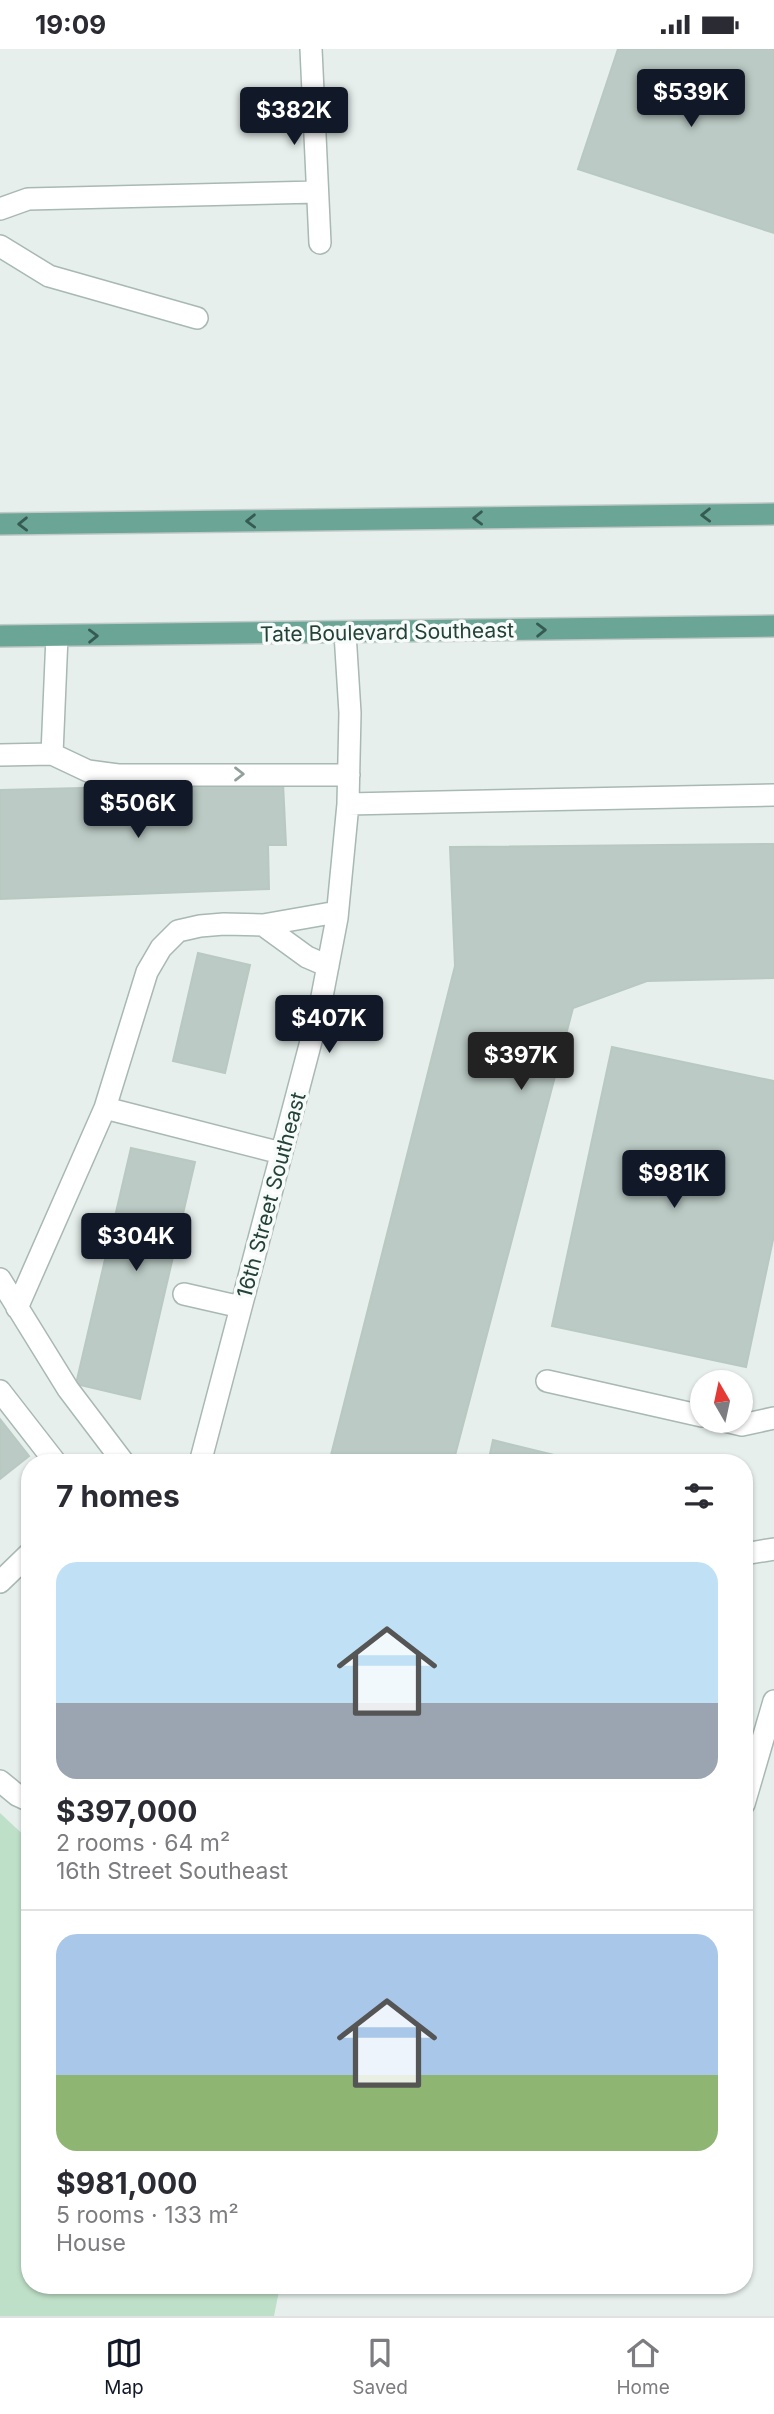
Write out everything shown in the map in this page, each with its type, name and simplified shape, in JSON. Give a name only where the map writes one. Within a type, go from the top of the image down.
[{"type":"main road","points":[[0,524],[774,514]]},
{"type":"main road","name":"Tate Boulevard Southeast","points":[[0,636],[774,626]]},
{"type":"street","points":[[311,49],[320,243]]},
{"type":"street","points":[[0,209],[28,199],[317,192]]},
{"type":"street","points":[[0,246],[49,276],[197,318]]},
{"type":"street","name":"16th Street Southeast","points":[[202,1454],[320,1007],[328,966],[337,912],[348,804],[350,713],[345,633]]},
{"type":"street","points":[[52,754],[57,636]]},
{"type":"street","points":[[0,755],[52,754],[88,771],[118,775],[349,775]]},
{"type":"street","points":[[348,804],[774,795]]},
{"type":"street","points":[[17,1308],[105,1108],[147,972],[161,948],[178,931],[200,926],[263,925],[337,912]]},
{"type":"street","points":[[263,925],[307,957],[328,966]]},
{"type":"street","points":[[105,1108],[281,1153]]},
{"type":"street","points":[[0,1279],[68,1389],[117,1454]]},
{"type":"street","points":[[184,1294],[241,1307]]},
{"type":"street","points":[[547,1381],[690,1413]]},
{"type":"street","points":[[0,1391],[49,1454]]},
{"type":"street","points":[[753,1423],[774,1418]]},
{"type":"street","points":[[753,1552],[774,1549]]},
{"type":"street","points":[[0,1583],[21,1562]]},
{"type":"street","points":[[753,1773],[774,1701]]},
{"type":"street","points":[[0,1781],[21,1796]]},
{"type":"green space","points":[[0,1813],[21,1833],[21,2294],[278,2294],[274,2316],[0,2316]]},
{"type":"building","points":[[618,49],[774,49],[774,233],[578,169]]},
{"type":"building","points":[[283,783],[286,845],[268,845],[269,889],[0,899],[0,790]]},
{"type":"building","points":[[774,844],[774,978],[647,981],[573,1008],[455,1454],[331,1454],[455,966],[450,847]]},
{"type":"building","points":[[198,953],[250,965],[225,1073],[173,1061]]},
{"type":"building","points":[[612,1047],[774,1081],[774,1235],[746,1367],[552,1326]]},
{"type":"building","points":[[131,1148],[195,1162],[140,1399],[76,1384]]},
{"type":"building","points":[[0,1419],[27,1454],[21,1454],[21,1462],[0,1479]]},
{"type":"building","points":[[493,1440],[550,1454],[490,1454]]}]
